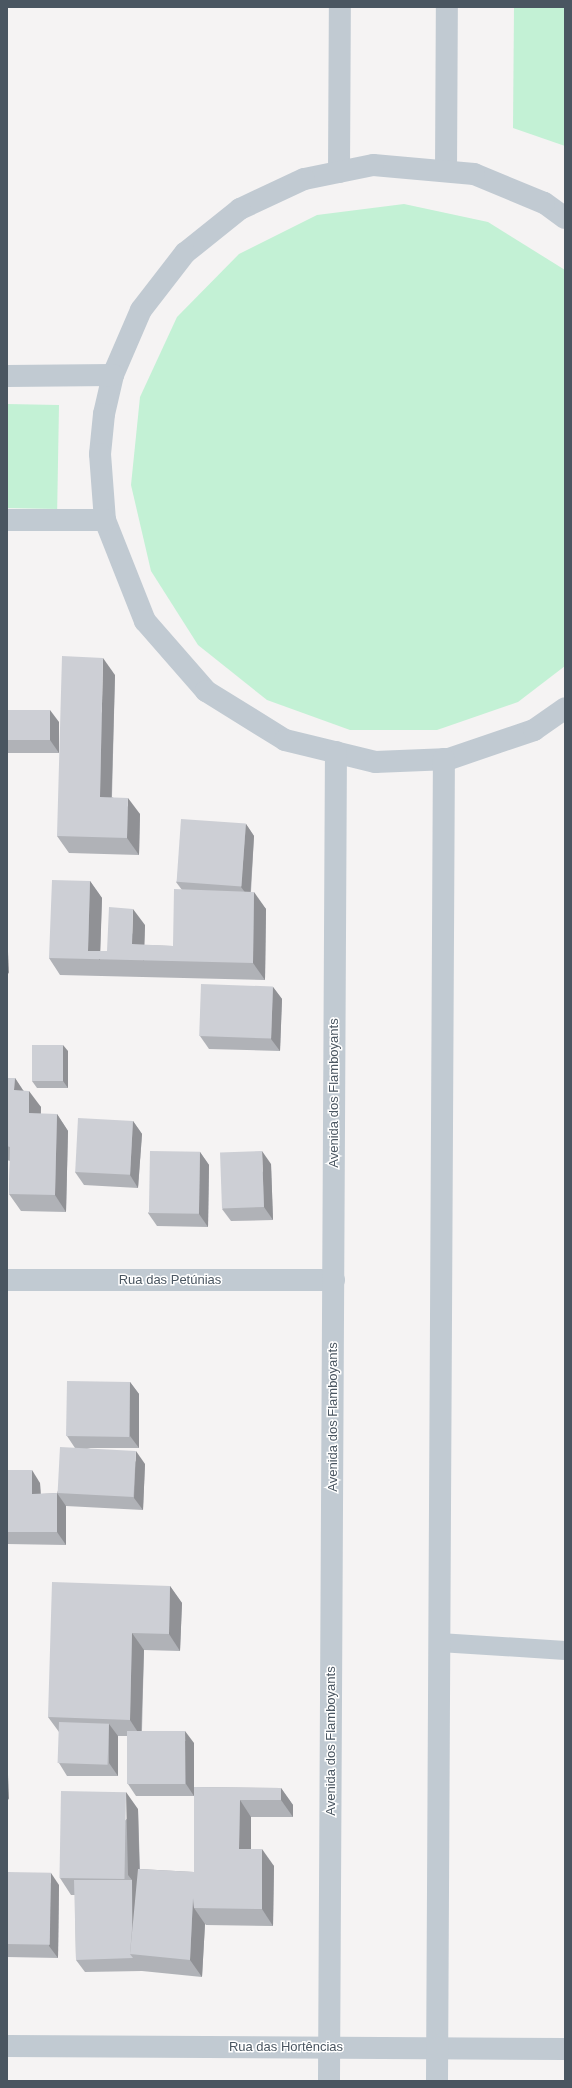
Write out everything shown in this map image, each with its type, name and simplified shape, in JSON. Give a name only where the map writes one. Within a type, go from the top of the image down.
[{"type":"street","points":[[339,172],[340,7]]},
{"type":"street","points":[[446,171],[447,7]]},
{"type":"street","points":[[565,218],[544,203],[474,174],[373,165],[304,179],[240,209],[185,253],[141,310],[113,375],[104,414],[100,454],[105,520],[145,621],[206,691],[285,740],[375,762],[444,759],[534,730],[565,708]]},
{"type":"street","points":[[7,376],[113,375]]},
{"type":"street","points":[[7,520],[105,520]]},
{"type":"street","name":"Avenida dos Flamboyants","points":[[329,2081],[336,752]]},
{"type":"street","points":[[437,2081],[444,759]]},
{"type":"street","name":"Rua das Petúnias","points":[[7,1280],[334,1280]]},
{"type":"street","name":"Rua das Hortências","points":[[7,2046],[565,2049]]},
{"type":"lane","points":[[439,1642],[565,1650]]},
{"type":"green space","points":[[514,7],[565,7],[565,146],[513,128]]},
{"type":"green space","points":[[404,204],[488,222],[565,270],[565,666],[518,702],[437,730],[350,730],[267,700],[198,645],[151,571],[131,485],[140,397],[177,317],[239,254],[317,215]]},
{"type":"green space","points":[[7,404],[59,405],[57,509],[7,508]]},
{"type":"building","points":[[62,656],[103,658],[100,797],[128,798],[127,838],[57,836]]},
{"type":"building","points":[[7,710],[50,710],[50,740],[7,740]]},
{"type":"building","points":[[181,819],[246,824],[241,886],[177,882]]},
{"type":"building","points":[[52,880],[90,881],[88,951],[107,951],[109,907],[133,909],[132,944],[173,946],[174,889],[254,892],[253,963],[49,958]]},
{"type":"building","points":[[201,984],[273,987],[271,1038],[199,1036]]},
{"type":"building","points":[[32,1045],[63,1045],[63,1081],[32,1081]]},
{"type":"building","points":[[7,1078],[15,1078],[14,1090],[29,1091],[29,1113],[57,1114],[55,1195],[9,1194],[10,1147],[7,1146]]},
{"type":"building","points":[[78,1118],[133,1121],[130,1175],[75,1172]]},
{"type":"building","points":[[150,1151],[200,1152],[199,1214],[149,1213]]},
{"type":"building","points":[[262,1151],[264,1207],[222,1208],[220,1152]]},
{"type":"building","points":[[67,1381],[130,1382],[129,1437],[66,1436]]},
{"type":"building","points":[[60,1447],[136,1451],[133,1497],[58,1493]]},
{"type":"building","points":[[7,1470],[32,1470],[32,1494],[57,1493],[57,1532],[7,1532]]},
{"type":"building","points":[[52,1582],[170,1586],[169,1634],[132,1633],[130,1720],[48,1717]]},
{"type":"building","points":[[59,1722],[109,1724],[108,1765],[58,1763]]},
{"type":"building","points":[[127,1731],[185,1731],[185,1784],[127,1784]]},
{"type":"building","points":[[194,1787],[281,1788],[281,1800],[240,1800],[239,1849],[262,1849],[262,1909],[194,1908],[193,1898],[190,1960],[130,1954],[138,1869],[194,1872]]},
{"type":"building","points":[[61,1791],[126,1792],[124,1879],[59,1878]]},
{"type":"building","points":[[7,1872],[51,1873],[50,1945],[7,1944]]},
{"type":"building","points":[[74,1880],[132,1880],[132,1929],[130,1954],[133,1958],[76,1960]]}]
